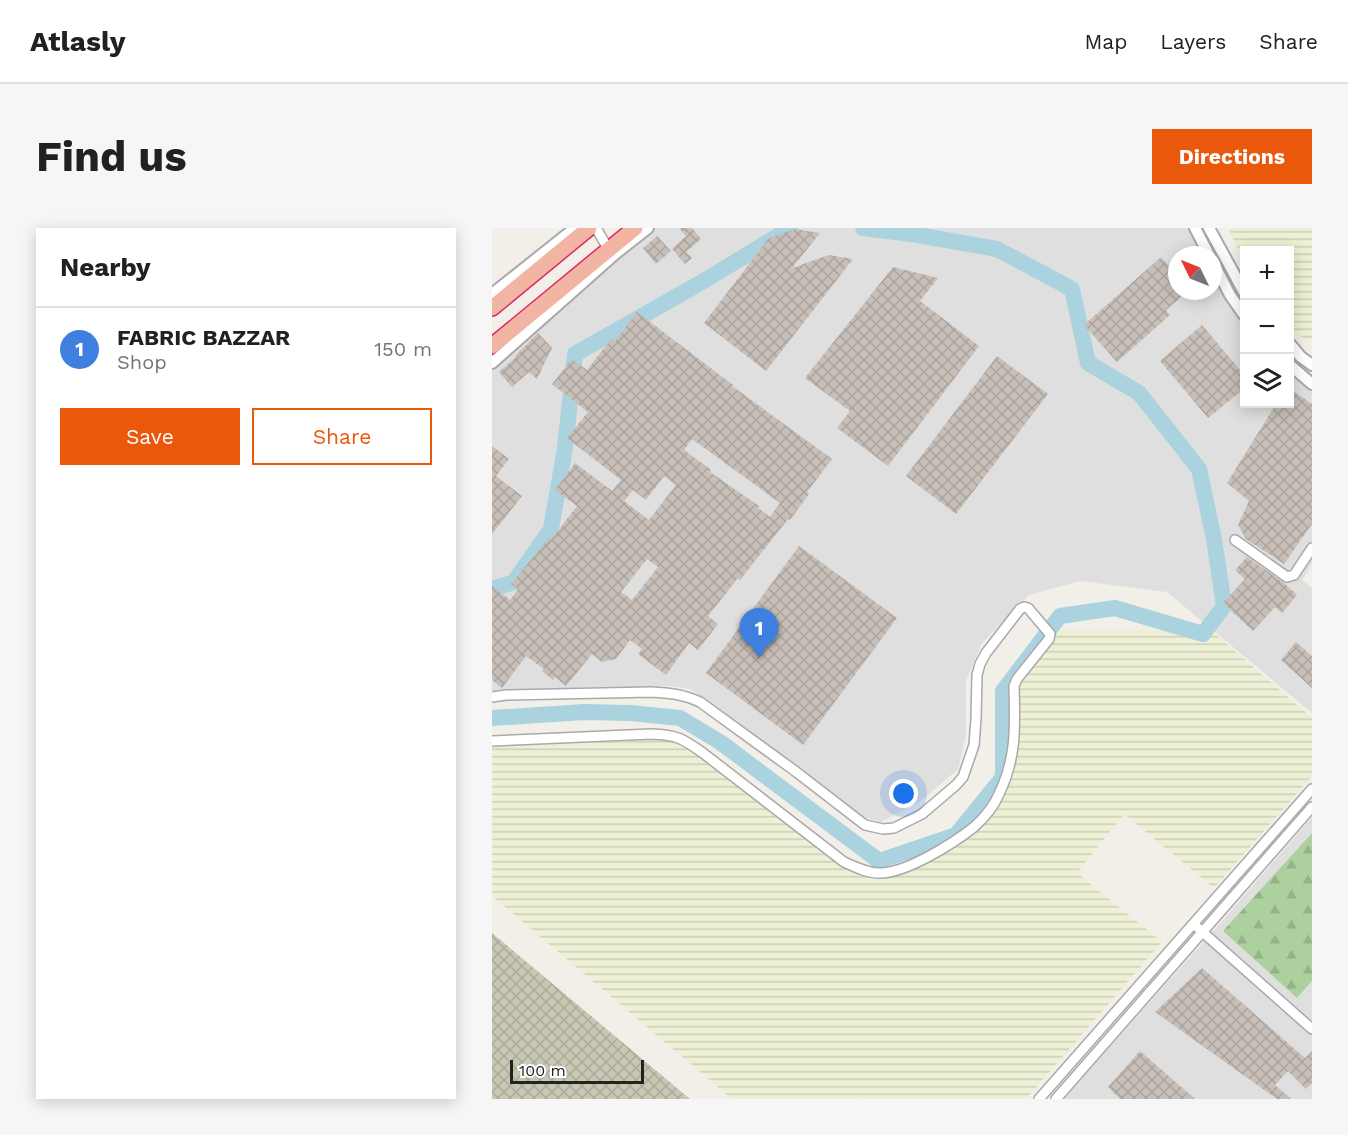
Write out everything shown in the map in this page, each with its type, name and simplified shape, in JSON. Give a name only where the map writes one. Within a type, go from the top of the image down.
[{"type":"highway","points":[[492,308],[589,228]]},
{"type":"highway","points":[[492,346],[510,339],[610,253],[635,228]]},
{"type":"street","points":[[492,294],[575,228]]},
{"type":"street","points":[[596,228],[610,253],[648,228]]},
{"type":"street","points":[[1195,228],[1204,246]]},
{"type":"street","points":[[1209,228],[1240,283]]},
{"type":"street","points":[[1222,279],[1240,308]]},
{"type":"street","points":[[492,363],[510,339]]},
{"type":"street","points":[[1294,349],[1312,365]]},
{"type":"street","points":[[1294,363],[1301,357]]},
{"type":"street","points":[[1294,369],[1312,384]]},
{"type":"street","points":[[1235,540],[1287,577],[1294,574],[1312,548]]},
{"type":"street","points":[[492,697],[651,692],[673,693],[688,697],[700,702],[865,825],[884,829],[894,828],[922,814],[963,777],[974,745],[977,675],[980,664],[1020,609],[1028,608],[1050,634],[1049,639],[1014,686],[1012,759],[999,795],[975,826],[948,846],[915,863],[880,874],[865,871],[844,862],[703,753],[686,741],[670,735],[492,741]]},
{"type":"street","points":[[1039,1099],[1312,789]]},
{"type":"street","points":[[1056,1099],[1312,807]]},
{"type":"street","points":[[1194,924],[1312,1029]]},
{"type":"shaded area","points":[[656,228],[1188,228],[1198,246],[1168,246],[1168,300],[1222,300],[1222,287],[1240,317],[1240,408],[1294,408],[1294,374],[1312,389],[1312,564],[1302,580],[1312,588],[1312,713],[1167,592],[1080,581],[1029,595],[982,643],[966,681],[966,735],[958,769],[922,800],[881,822],[860,816],[691,689],[670,686],[492,695],[492,369],[616,260]]},
{"type":"shaded area","points":[[1228,228],[1312,228],[1312,342],[1294,333],[1294,246],[1240,246],[1240,254]]},
{"type":"shaded area","points":[[1054,630],[1212,631],[1312,718],[1312,776],[1214,888],[1124,814],[1077,873],[1162,942],[1026,1099],[865,1099],[863,1097],[861,1099],[732,1099],[492,896],[492,746],[686,741],[841,866],[882,877],[950,848],[1001,797],[1015,759],[1017,686],[1053,638]]},
{"type":"shaded area","points":[[1312,817],[1312,1099],[1063,1099],[1217,927]]},
{"type":"shaded area","points":[[492,933],[690,1099],[492,1099]]},
{"type":"green space","points":[[1312,833],[1312,981],[1297,998],[1223,931]]},
{"type":"building","points":[[679,228],[692,228],[701,239],[686,252],[692,258],[685,264],[672,249],[686,236]]},
{"type":"building","points":[[795,229],[820,233],[792,268],[829,255],[853,259],[766,371],[704,323],[769,238]]},
{"type":"building","points":[[657,236],[671,251],[656,264],[643,248]]},
{"type":"building","points":[[1161,257],[1168,265],[1168,300],[1178,300],[1166,310],[1170,315],[1117,362],[1084,325]]},
{"type":"building","points":[[893,267],[938,278],[920,301],[979,346],[888,466],[837,428],[850,411],[805,378]]},
{"type":"building","points":[[637,312],[732,386],[832,459],[807,492],[809,494],[790,520],[788,519],[708,616],[718,624],[698,650],[689,643],[666,675],[638,654],[642,649],[630,640],[616,659],[602,662],[592,654],[566,686],[555,677],[553,680],[542,671],[544,669],[526,656],[502,688],[492,680],[492,586],[510,600],[518,589],[511,584],[549,538],[551,540],[577,506],[555,490],[575,463],[612,491],[621,480],[567,438],[588,412],[552,384],[572,359],[587,370],[612,338],[615,341]],"holes":[[[692,439],[780,503],[770,517],[758,508],[759,506],[710,472],[711,470],[684,450]],[[664,476],[676,485],[649,520],[624,501],[633,490],[646,500]],[[647,559],[658,567],[632,600],[621,592]]]},
{"type":"building","points":[[1202,325],[1240,370],[1240,392],[1208,418],[1160,361]]},
{"type":"building","points":[[538,333],[552,348],[537,379],[529,372],[512,387],[499,372]]},
{"type":"building","points":[[997,356],[1048,394],[956,514],[906,476]]},
{"type":"building","points":[[1294,392],[1312,404],[1312,524],[1284,564],[1246,539],[1238,525],[1249,501],[1227,483],[1274,408],[1294,408]]},
{"type":"building","points":[[492,446],[509,459],[496,476],[522,496],[492,534]]},
{"type":"building","points":[[799,546],[897,618],[803,745],[706,673]]},
{"type":"building","points":[[1247,557],[1297,595],[1282,613],[1275,607],[1253,631],[1223,603],[1245,579],[1235,570]]},
{"type":"building","points":[[1296,642],[1312,656],[1312,688],[1281,660]]},
{"type":"building","points":[[1202,968],[1305,1058],[1312,1051],[1312,1083],[1306,1089],[1288,1071],[1275,1085],[1291,1099],[1277,1099],[1155,1012]]},
{"type":"building","points":[[1140,1051],[1195,1099],[1120,1099],[1108,1087]]},
{"type":"waterway","points":[[492,589],[514,582],[551,529],[565,448],[575,354],[791,228]]},
{"type":"waterway","points":[[492,718],[584,712],[630,713],[680,718],[720,742],[879,861],[956,835],[1003,777],[1003,691],[1060,616],[1115,608],[1203,634],[1224,606],[1214,539],[1199,469],[1139,393],[1088,363],[1072,289],[997,249],[863,228]]},
{"type":"place","name":"FABRIC BAZZAR","points":[[759,658]]}]
